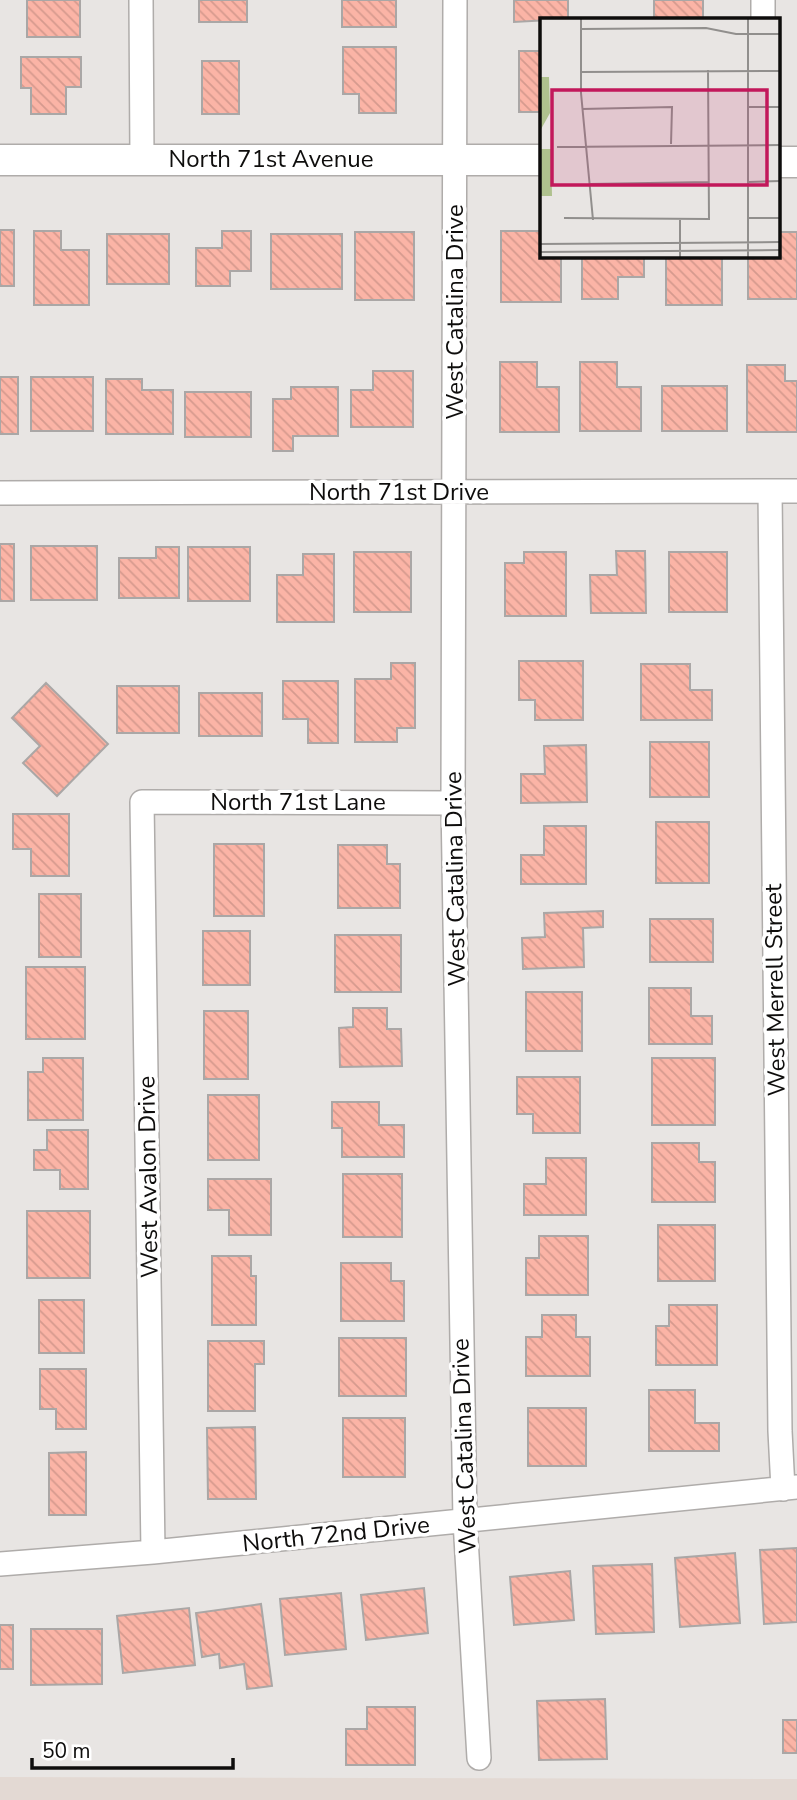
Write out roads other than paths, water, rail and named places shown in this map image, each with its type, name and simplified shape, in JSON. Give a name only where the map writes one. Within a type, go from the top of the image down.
[{"type":"street","points":[[141,0],[142,159]]},
{"type":"street","name":"West Catalina Drive","points":[[455,0],[453,803],[465,1521],[479,1758]]},
{"type":"street","points":[[763,0],[764,18]]},
{"type":"street","name":"North 71st Avenue","points":[[0,160],[540,160]]},
{"type":"street","name":"West Merrell Street","points":[[770,491],[780,1431],[790,1488]]},
{"type":"street","name":"North 71st Drive","points":[[0,493],[797,491]]},
{"type":"street","name":"North 71st Lane","points":[[142,802],[453,803]]},
{"type":"street","name":"West Avalon Drive","points":[[142,802],[153,1552]]},
{"type":"street","name":"North 72nd Drive","points":[[0,1564],[153,1552],[790,1488]]}]
